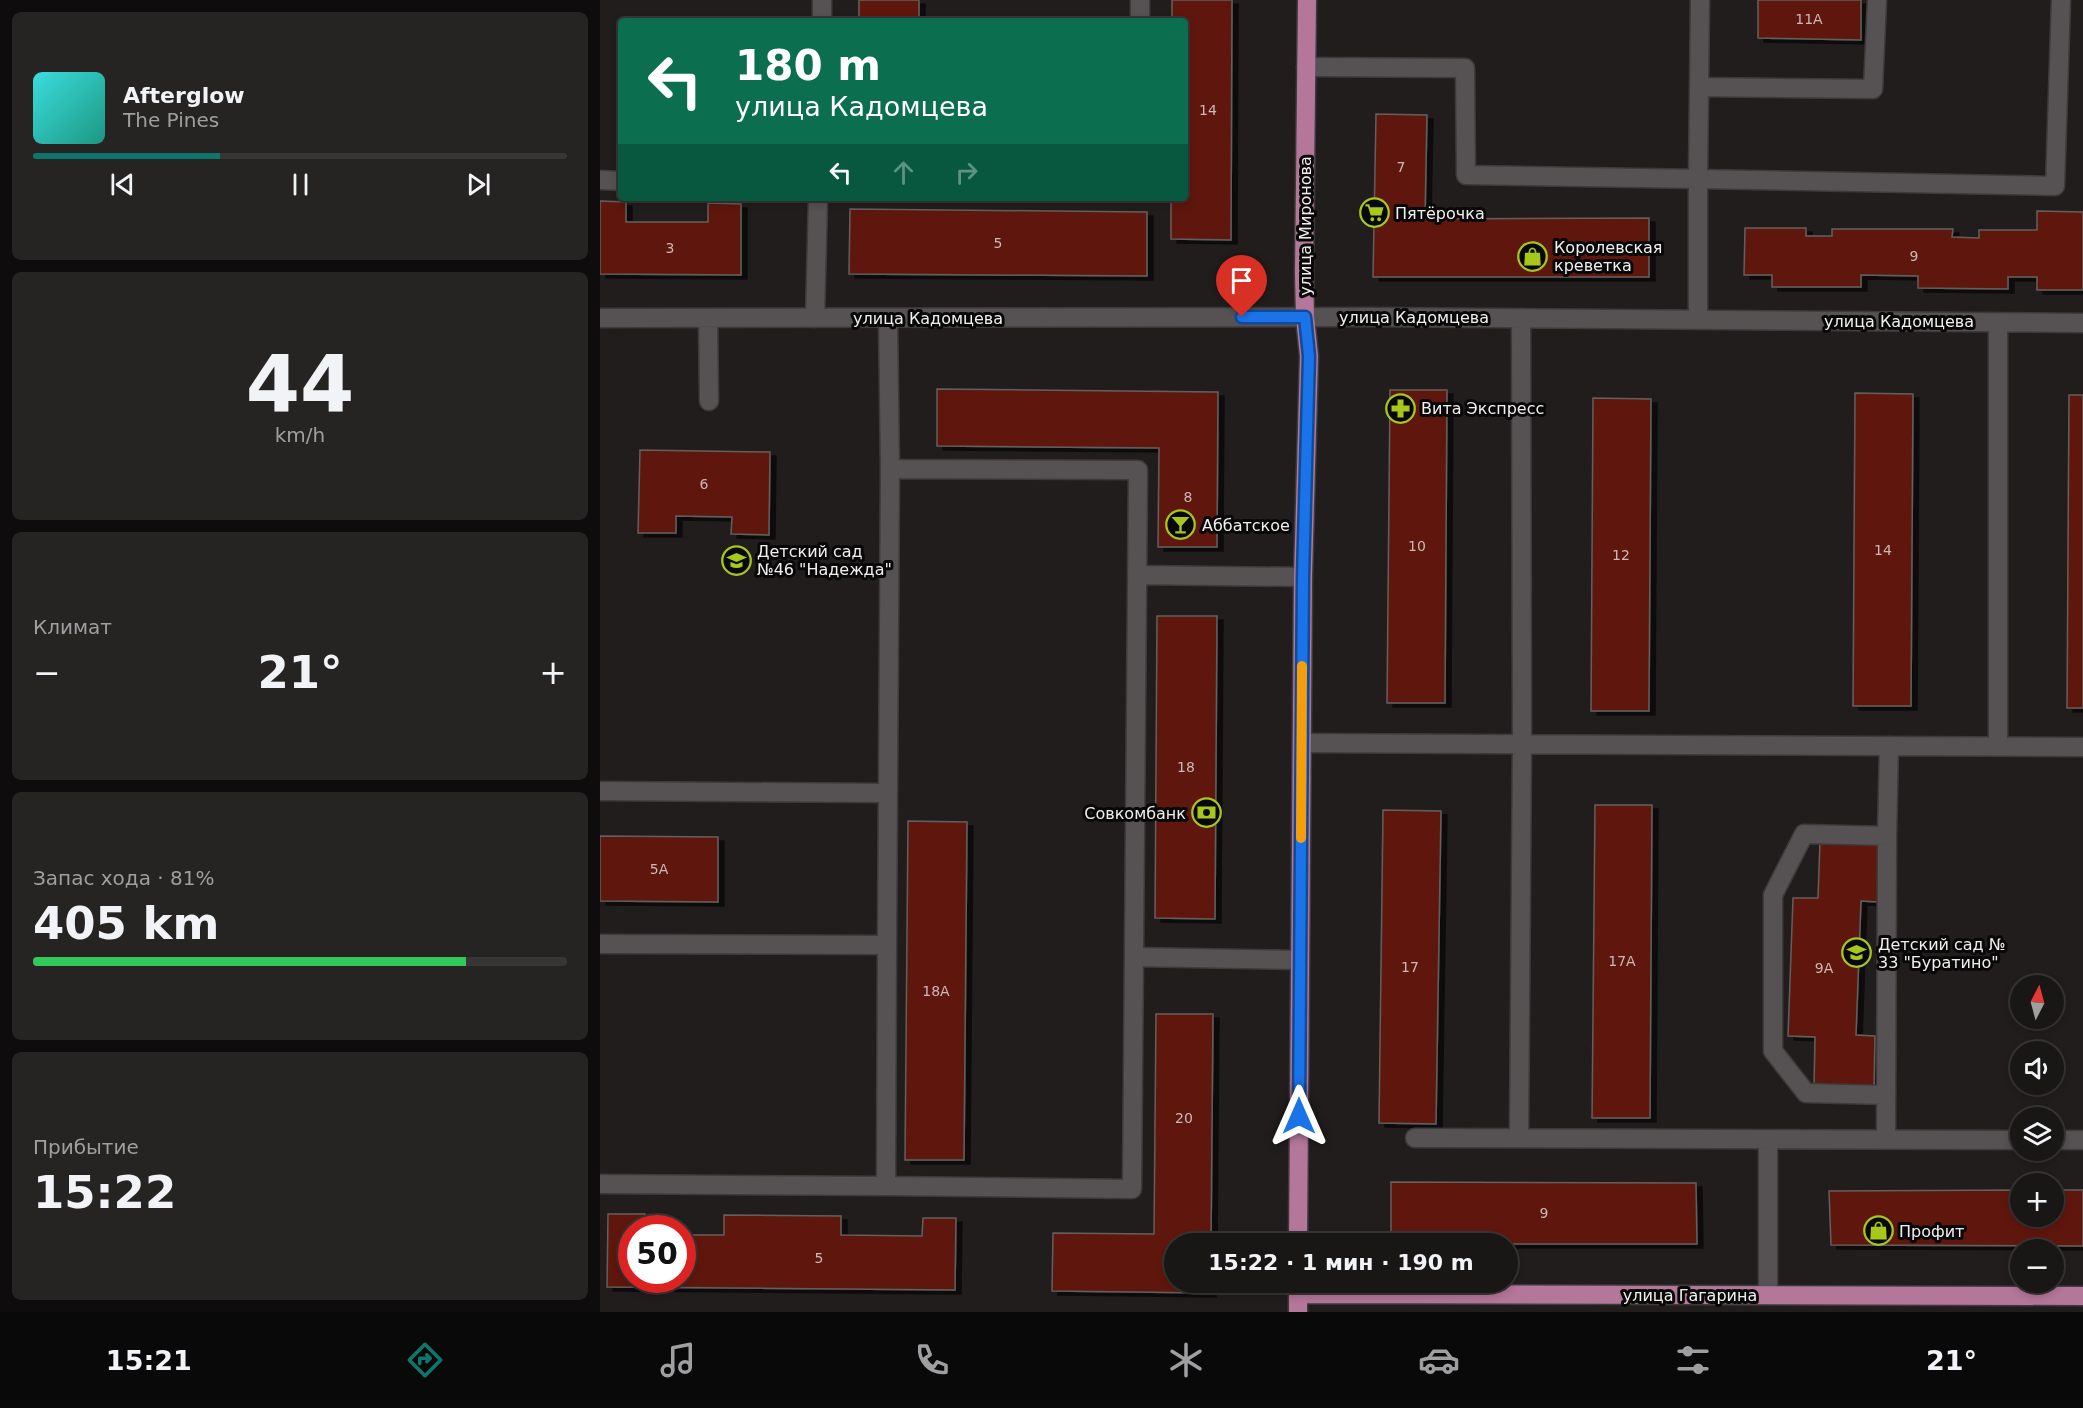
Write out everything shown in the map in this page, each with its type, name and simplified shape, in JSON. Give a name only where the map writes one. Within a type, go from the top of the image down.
[{"type":"main road","name":"улица Миронова","points":[[1298,1233],[1303,577],[1309,356],[1305,317],[1307,0]]},
{"type":"main road","name":"улица Гагарина","points":[[1298,1296],[2083,1296]]},
{"type":"street","points":[[822,0],[822,18]]},
{"type":"street","points":[[1140,0],[1140,18]]},
{"type":"street","points":[[1698,319],[1700,0]]},
{"type":"street","points":[[1699,87],[1873,89],[1877,0]]},
{"type":"street","points":[[1306,66],[1465,68],[1466,175],[2055,186],[2061,0]]},
{"type":"street","points":[[600,180],[618,181]]},
{"type":"street","points":[[815,318],[818,201]]},
{"type":"street","name":"улица Кадомцева","points":[[600,318],[1305,317],[2083,322]]},
{"type":"street","points":[[708,318],[709,401]]},
{"type":"street","points":[[886,1186],[890,469],[888,318]]},
{"type":"street","points":[[1519,1138],[1522,744],[1521,318]]},
{"type":"street","points":[[1998,322],[1998,746]]},
{"type":"street","points":[[600,1184],[1132,1189],[1138,470],[890,469]]},
{"type":"street","points":[[1137,575],[1303,577]]},
{"type":"street","points":[[1302,742],[2083,747]]},
{"type":"street","points":[[1886,1139],[1889,746]]},
{"type":"street","points":[[600,791],[888,794]]},
{"type":"street","points":[[1886,1095],[1806,1093],[1773,1051],[1773,895],[1804,834],[1887,836]]},
{"type":"street","points":[[600,944],[887,945]]},
{"type":"street","points":[[1134,957],[1300,960]]},
{"type":"street","points":[[1415,1138],[2010,1140]]},
{"type":"street","points":[[1768,1139],[1768,1295]]},
{"type":"street","points":[[2064,1140],[2083,1140]]},
{"type":"building","points":[[859,0],[919,0],[919,18],[859,18]]},
{"type":"building","points":[[1172,0],[1232,0],[1231,240],[1171,239],[1171,201],[1188,201],[1188,18],[1172,18]]},
{"type":"building","points":[[1758,0],[1861,0],[1861,40],[1758,38]]},
{"type":"building","points":[[1376,114],[1427,115],[1425,219],[1649,218],[1649,277],[1373,277]]},
{"type":"building","points":[[600,201],[626,202],[626,222],[708,222],[708,203],[741,204],[741,275],[600,274]]},
{"type":"building","points":[[850,209],[1147,212],[1147,276],[849,274]]},
{"type":"building","points":[[2037,211],[2083,212],[2083,290],[2037,290],[2037,277],[2008,277],[2008,289],[1918,288],[1918,276],[1861,275],[1861,287],[1772,287],[1772,275],[1744,275],[1745,228],[1806,228],[1806,236],[1832,236],[1832,229],[1953,229],[1952,237],[1979,238],[1979,230],[2037,230]]},
{"type":"building","points":[[937,389],[1218,392],[1217,547],[1158,547],[1159,448],[937,446]]},
{"type":"building","points":[[1390,390],[1447,390],[1445,703],[1387,703]]},
{"type":"building","points":[[1855,393],[1913,394],[1911,706],[1853,706]]},
{"type":"building","points":[[2069,395],[2083,395],[2083,708],[2067,708]]},
{"type":"building","points":[[1593,398],[1651,399],[1649,711],[1591,711]]},
{"type":"building","points":[[640,450],[770,452],[769,535],[731,534],[732,517],[676,516],[676,533],[638,533]]},
{"type":"building","points":[[1157,616],[1217,616],[1215,919],[1155,918]]},
{"type":"building","points":[[1595,805],[1652,805],[1650,1118],[1592,1118]]},
{"type":"building","points":[[1383,810],[1441,811],[1436,1124],[1379,1123]]},
{"type":"building","points":[[908,821],[967,822],[964,1160],[905,1160]]},
{"type":"building","points":[[600,836],[718,837],[718,902],[600,901]]},
{"type":"building","points":[[1820,841],[1880,843],[1878,902],[1861,901],[1856,1035],[1875,1036],[1874,1089],[1814,1087],[1815,1037],[1788,1036],[1793,898],[1818,898]]},
{"type":"building","points":[[1156,1014],[1213,1014],[1211,1233],[1164,1233],[1164,1292],[1052,1291],[1053,1233],[1154,1234]]},
{"type":"building","points":[[1391,1182],[1696,1183],[1697,1244],[1518,1244],[1518,1233],[1391,1233]]},
{"type":"building","points":[[2010,1190],[2010,1227],[2064,1227],[2064,1190],[2083,1190],[2083,1246],[2064,1246],[2064,1239],[2010,1239],[2010,1246],[1831,1245],[1829,1191]]},
{"type":"building","points":[[608,1214],[645,1214],[618,1215],[618,1287],[607,1287]]},
{"type":"building","points":[[724,1215],[841,1216],[841,1235],[922,1236],[923,1218],[956,1218],[955,1290],[696,1288],[696,1235],[724,1235]]},
{"type":"slow traffic","points":[[1301,838],[1302,666]]},
{"type":"place","name":"Пятёрочка","points":[[1374,213]]},
{"type":"place","name":"Королевская креветка","points":[[1533,256]]},
{"type":"place","name":"Вита Экспресс","points":[[1400,408]]},
{"type":"place","name":"Аббатское","points":[[1181,525]]},
{"type":"place","name":"Детский сад №46 \"Надежда\"","points":[[736,560]]},
{"type":"place","name":"Совкомбанк","points":[[1207,813]]},
{"type":"place","name":"Детский сад № 33 \"Буратино\"","points":[[1857,953]]},
{"type":"place","name":"Профит","points":[[1878,1231]]},
{"type":"route","points":[[1242,317],[1305,317],[1309,356],[1303,577],[1299,1116]]}]
